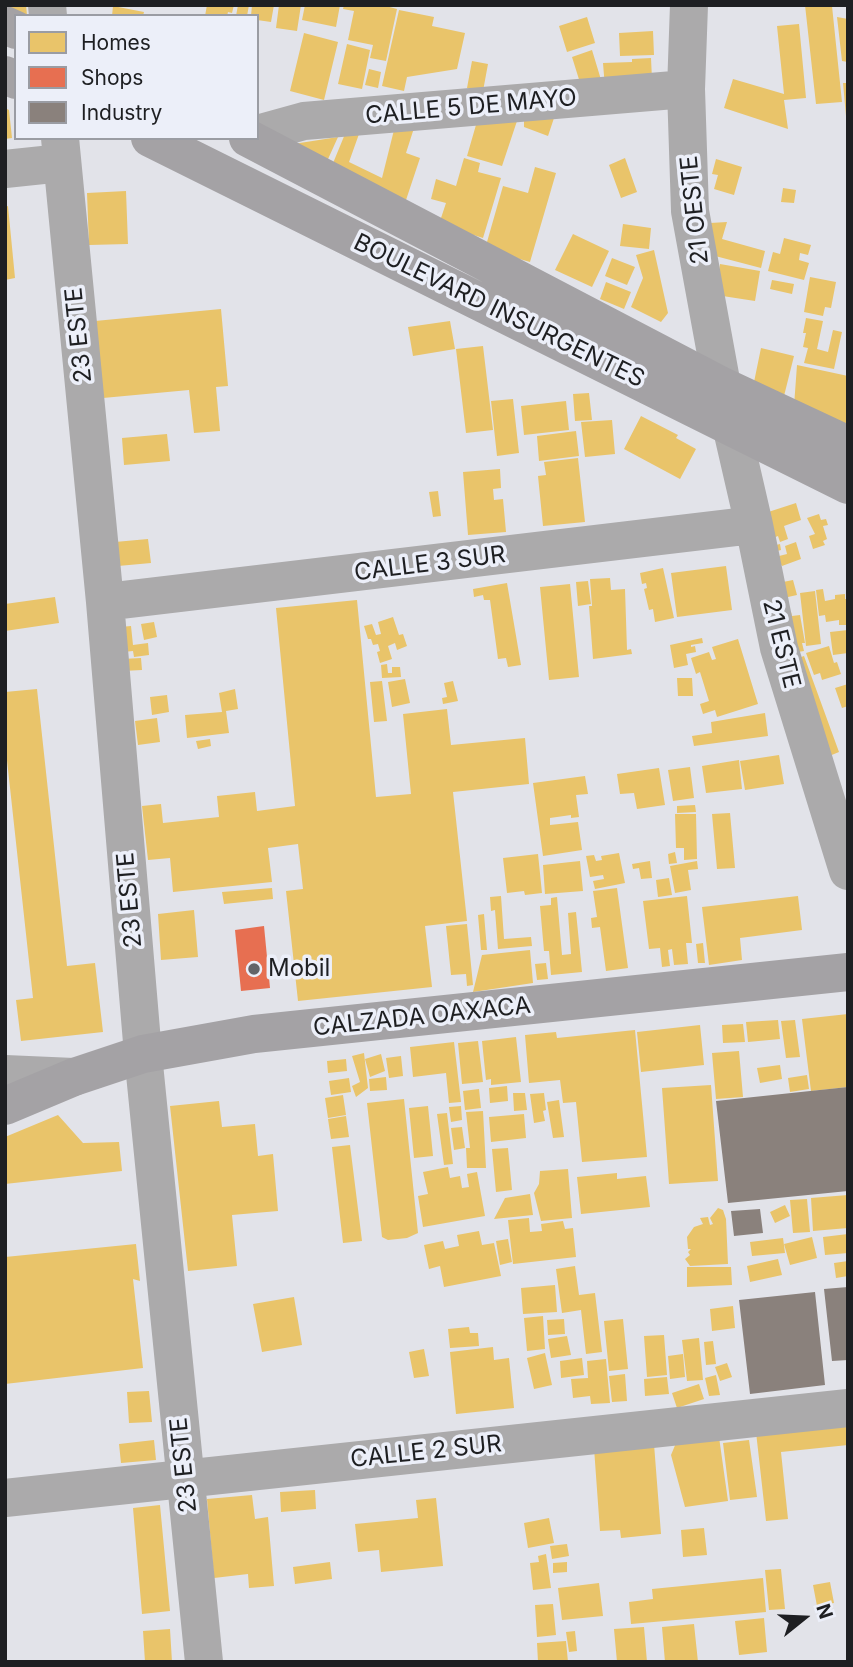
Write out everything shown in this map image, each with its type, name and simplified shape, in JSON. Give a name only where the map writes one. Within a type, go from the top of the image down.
[{"type":"main road","name":"BOULEVARD INSURGENTES","points":[[154,140],[728,409],[848,445]]},
{"type":"main road","name":"BOULEVARD INSURGENTES","points":[[252,140],[728,409],[786,453],[848,485]]},
{"type":"main road","name":"CALZADA OAXACA","points":[[5,1107],[74,1077],[143,1054],[254,1034],[848,972]]},
{"type":"street","name":"21 OESTE","points":[[689,5],[685,89],[690,211],[728,409]]},
{"type":"street","name":"CALLE 5 DE MAYO","points":[[259,133],[304,121],[685,89]]},
{"type":"street","points":[[5,169],[61,151]]},
{"type":"street","name":"23 ESTE","points":[[61,151],[105,602],[143,1054],[204,1662]]},
{"type":"street","name":"21 ESTE","points":[[728,409],[779,648],[848,871]]},
{"type":"street","name":"CALLE 3 SUR","points":[[105,602],[754,525]]},
{"type":"street","points":[[5,1074],[74,1077]]},
{"type":"street","name":"CALLE 2 SUR","points":[[5,1498],[848,1408]]},
{"type":"building: Homes","points":[[5,5],[26,5],[27,14],[23,14],[5,9]]},
{"type":"building: Homes","points":[[207,5],[234,5],[232,13],[205,14]]},
{"type":"building: Homes","points":[[238,5],[249,5],[247,14],[236,14]]},
{"type":"building: Homes","points":[[252,5],[274,5],[271,22],[259,20],[259,14],[251,14]]},
{"type":"building: Homes","points":[[279,5],[301,5],[297,31],[276,28]]},
{"type":"building: Homes","points":[[305,5],[340,5],[336,27],[302,20]]},
{"type":"building: Homes","points":[[344,5],[382,5],[397,9],[386,61],[370,58],[373,45],[348,40],[354,11],[343,9]]},
{"type":"building: Homes","points":[[805,5],[832,6],[842,102],[816,104]]},
{"type":"building: Homes","points":[[113,6],[144,12],[144,14],[112,14]]},
{"type":"building: Homes","points":[[399,10],[434,17],[432,26],[465,33],[457,69],[407,77],[404,91],[382,86]]},
{"type":"building: Homes","points":[[587,17],[595,43],[567,52],[559,26]]},
{"type":"building: Homes","points":[[837,17],[848,19],[848,62],[842,61]]},
{"type":"building: Homes","points":[[799,24],[806,98],[784,100],[788,129],[724,108],[733,79],[784,94],[777,26]]},
{"type":"building: Homes","points":[[653,31],[654,55],[620,56],[619,33]]},
{"type":"building: Homes","points":[[304,33],[338,42],[324,100],[290,91]]},
{"type":"building: Homes","points":[[347,44],[370,50],[362,89],[338,84]]},
{"type":"building: Homes","points":[[592,50],[602,83],[582,89],[572,57]]},
{"type":"building: Homes","points":[[651,58],[652,79],[605,88],[603,63]]},
{"type":"building: Homes","points":[[472,61],[488,64],[483,91],[467,88]]},
{"type":"building: Homes","points":[[369,69],[381,72],[378,88],[365,85]]},
{"type":"building: Homes","points":[[843,83],[848,83],[848,116],[846,116]]},
{"type":"building: Homes","points":[[5,108],[9,110],[12,138],[5,139]]},
{"type":"building: Homes","points":[[524,114],[555,115],[548,136],[524,127]]},
{"type":"building: Homes","points":[[519,115],[502,166],[467,156],[478,118]]},
{"type":"building: Homes","points":[[414,128],[406,153],[420,158],[405,203],[331,168],[345,134],[359,134],[349,162],[382,178],[394,130]]},
{"type":"building: Homes","points":[[338,137],[324,168],[287,145]]},
{"type":"building: Homes","points":[[464,158],[480,163],[478,172],[501,178],[483,238],[439,224],[446,203],[431,199],[436,179],[456,186]]},
{"type":"building: Homes","points":[[625,158],[637,192],[621,198],[609,165]]},
{"type":"building: Homes","points":[[716,159],[742,167],[734,195],[714,189],[718,175],[712,174]]},
{"type":"building: Homes","points":[[535,167],[556,173],[530,262],[485,249],[503,186],[528,193]]},
{"type":"building: Homes","points":[[783,188],[796,190],[794,203],[781,202]]},
{"type":"building: Homes","points":[[126,191],[128,244],[89,245],[87,193]]},
{"type":"building: Homes","points":[[8,206],[15,278],[5,280],[5,207]]},
{"type":"building: Homes","points":[[727,222],[722,239],[765,251],[761,268],[700,252],[693,224]]},
{"type":"building: Homes","points":[[623,224],[651,228],[649,249],[620,246]]},
{"type":"building: Homes","points":[[573,234],[609,251],[592,287],[555,270]]},
{"type":"building: Homes","points":[[784,238],[811,245],[808,255],[800,253],[799,260],[809,263],[804,280],[768,271],[773,252],[780,254]]},
{"type":"building: Homes","points":[[654,250],[668,313],[661,322],[631,307],[643,278],[636,255]]},
{"type":"building: Homes","points":[[612,258],[635,267],[627,285],[605,276]]},
{"type":"building: Homes","points":[[720,264],[760,271],[755,301],[716,295]]},
{"type":"building: Homes","points":[[810,277],[836,282],[831,308],[825,307],[823,316],[804,312]]},
{"type":"building: Homes","points":[[772,280],[794,284],[792,294],[770,289]]},
{"type":"building: Homes","points":[[606,282],[631,292],[624,309],[600,299]]},
{"type":"building: Homes","points":[[221,309],[228,386],[216,387],[220,431],[194,433],[189,390],[103,398],[95,321]]},
{"type":"building: Homes","points":[[806,318],[823,321],[817,349],[828,352],[833,330],[842,332],[834,369],[804,363],[808,348],[803,347]]},
{"type":"building: Homes","points":[[450,321],[455,349],[413,356],[408,327]]},
{"type":"building: Homes","points":[[483,346],[493,430],[466,433],[456,349]]},
{"type":"building: Homes","points":[[761,348],[794,356],[784,396],[754,382]]},
{"type":"building: Homes","points":[[797,365],[848,376],[848,432],[794,406]]},
{"type":"building: Homes","points":[[589,393],[592,420],[575,421],[573,394]]},
{"type":"building: Homes","points":[[513,399],[519,453],[497,456],[491,401]]},
{"type":"building: Homes","points":[[566,401],[569,430],[524,435],[521,406]]},
{"type":"building: Homes","points":[[641,416],[678,435],[676,438],[696,449],[680,479],[624,449]]},
{"type":"building: Homes","points":[[612,420],[615,454],[585,457],[581,422]]},
{"type":"building: Homes","points":[[576,431],[579,456],[539,461],[537,436]]},
{"type":"building: Homes","points":[[167,434],[170,461],[124,465],[122,438]]},
{"type":"building: Homes","points":[[578,458],[585,522],[543,526],[538,476],[546,475],[544,462]]},
{"type":"building: Homes","points":[[500,469],[501,488],[493,489],[494,500],[503,499],[506,532],[468,535],[463,472]]},
{"type":"building: Homes","points":[[438,491],[441,516],[433,517],[429,492]]},
{"type":"building: Homes","points":[[796,503],[801,520],[784,526],[788,539],[780,542],[778,536],[773,538],[759,515]]},
{"type":"building: Homes","points":[[819,514],[821,520],[826,519],[828,525],[823,526],[827,539],[823,541],[825,545],[813,549],[809,536],[815,534],[807,518]]},
{"type":"building: Homes","points":[[148,539],[151,563],[118,566],[115,542]]},
{"type":"building: Homes","points":[[796,542],[801,559],[782,566],[768,547],[780,544],[781,550],[777,551],[779,556],[787,554],[785,546]]},
{"type":"building: Homes","points":[[726,566],[732,610],[677,617],[671,573]]},
{"type":"building: Homes","points":[[663,568],[674,618],[655,622],[653,609],[649,610],[644,589],[647,588],[646,583],[642,584],[640,573]]},
{"type":"building: Homes","points":[[610,578],[611,590],[625,589],[627,650],[631,649],[632,654],[593,659],[590,579]]},
{"type":"building: Homes","points":[[793,580],[797,595],[779,599],[783,582]]},
{"type":"building: Homes","points":[[588,581],[591,604],[578,606],[576,582]]},
{"type":"building: Homes","points":[[507,583],[521,665],[508,667],[506,658],[498,659],[490,600],[484,600],[483,595],[474,597],[473,589]]},
{"type":"building: Homes","points":[[570,584],[579,677],[549,680],[540,587]]},
{"type":"building: Homes","points":[[823,589],[825,601],[835,599],[835,595],[845,594],[845,599],[848,599],[848,625],[839,625],[839,620],[826,622],[825,615],[819,616],[816,590]]},
{"type":"building: Homes","points":[[815,591],[821,644],[806,646],[800,593]]},
{"type":"building: Homes","points":[[55,597],[59,623],[5,631],[5,604]]},
{"type":"building: Homes","points":[[357,600],[376,797],[411,794],[403,714],[447,709],[451,745],[525,738],[529,784],[453,792],[467,921],[425,926],[432,987],[298,1001],[286,891],[303,889],[298,844],[268,848],[272,882],[173,892],[170,858],[148,860],[142,806],[161,804],[163,823],[219,817],[217,796],[255,792],[257,811],[295,806],[276,608]]},
{"type":"building: Homes","points":[[791,612],[792,616],[800,615],[805,643],[802,643],[804,651],[786,654],[783,614]]},
{"type":"building: Homes","points":[[393,617],[399,635],[403,634],[407,646],[397,650],[395,643],[388,646],[392,659],[380,663],[378,644],[373,645],[371,639],[368,639],[364,626],[372,624],[376,635],[381,634],[378,622]]},
{"type":"building: Homes","points":[[154,622],[157,637],[144,640],[141,624]]},
{"type":"building: Homes","points":[[131,626],[133,645],[148,643],[149,655],[134,657],[133,651],[123,652],[120,627]]},
{"type":"building: Homes","points":[[848,630],[848,653],[833,655],[830,632]]},
{"type":"building: Homes","points":[[702,638],[703,643],[691,645],[695,646],[696,652],[686,654],[688,665],[674,668],[670,645]]},
{"type":"building: Homes","points":[[738,639],[758,704],[717,717],[715,710],[703,714],[700,704],[709,701],[700,672],[696,674],[691,658],[709,652],[712,660],[716,659],[712,647]]},
{"type":"building: Homes","points":[[829,646],[834,663],[837,662],[841,674],[822,680],[820,673],[814,675],[806,653]]},
{"type":"building: Homes","points":[[804,656],[839,752],[822,759],[787,662]]},
{"type":"building: Homes","points":[[141,658],[142,670],[123,671],[122,659]]},
{"type":"building: Homes","points":[[387,664],[388,673],[392,673],[392,667],[400,667],[401,677],[382,678],[381,665]]},
{"type":"building: Homes","points":[[677,678],[692,678],[693,696],[678,696]]},
{"type":"building: Homes","points":[[405,679],[410,703],[392,707],[388,682]]},
{"type":"building: Homes","points":[[382,681],[387,721],[374,722],[370,682]]},
{"type":"building: Homes","points":[[453,681],[458,701],[443,704],[442,698],[447,697],[444,683]]},
{"type":"building: Homes","points":[[848,684],[848,706],[842,708],[835,688]]},
{"type":"building: Homes","points":[[37,689],[67,966],[95,963],[103,1032],[21,1041],[16,1000],[33,998],[5,742],[5,692]]},
{"type":"building: Homes","points":[[235,689],[238,709],[226,711],[229,733],[187,738],[185,715],[222,712],[219,693]]},
{"type":"building: Homes","points":[[167,695],[169,712],[152,715],[150,697]]},
{"type":"building: Homes","points":[[765,713],[768,736],[694,746],[692,736],[712,733],[711,722]]},
{"type":"building: Homes","points":[[157,718],[160,742],[138,745],[135,721]]},
{"type":"building: Homes","points":[[210,739],[211,746],[198,749],[196,741]]},
{"type":"building: Homes","points":[[779,755],[784,784],[745,790],[740,761]]},
{"type":"building: Homes","points":[[739,760],[742,789],[706,793],[702,766]]},
{"type":"building: Homes","points":[[690,767],[694,798],[673,801],[668,770]]},
{"type":"building: Homes","points":[[659,768],[665,805],[637,809],[634,793],[620,794],[617,774]]},
{"type":"building: Homes","points":[[585,776],[588,794],[576,795],[579,817],[571,818],[571,815],[550,818],[550,825],[578,822],[582,850],[543,856],[533,783]]},
{"type":"building: Homes","points":[[695,805],[696,812],[677,813],[677,806]]},
{"type":"building: Homes","points":[[730,813],[735,868],[717,869],[712,814]]},
{"type":"building: Homes","points":[[675,814],[696,814],[697,859],[684,860],[684,848],[676,848]]},
{"type":"building: Homes","points":[[675,852],[677,863],[669,864],[668,854]]},
{"type":"building: Homes","points":[[619,853],[625,883],[595,889],[593,881],[604,879],[603,875],[590,877],[586,856],[594,855],[596,861],[602,860],[601,856]]},
{"type":"building: Homes","points":[[538,854],[542,893],[507,893],[503,858]]},
{"type":"building: Homes","points":[[580,861],[583,891],[545,894],[543,865]]},
{"type":"building: Homes","points":[[650,861],[652,878],[641,879],[639,868],[633,869],[632,864]]},
{"type":"building: Homes","points":[[697,861],[698,869],[688,870],[691,890],[675,893],[670,866]]},
{"type":"building: Homes","points":[[669,878],[672,895],[658,897],[656,880]]},
{"type":"building: Homes","points":[[272,888],[273,899],[224,904],[222,892]]},
{"type":"building: Homes","points":[[617,888],[628,968],[606,971],[600,927],[592,928],[591,918],[597,917],[593,891]]},
{"type":"building: Homes","points":[[501,896],[504,939],[531,937],[532,946],[498,949],[495,910],[491,911],[490,897]]},
{"type":"building: Homes","points":[[687,896],[692,943],[686,943],[688,964],[674,965],[672,949],[668,950],[670,966],[662,967],[660,948],[649,949],[643,901]]},
{"type":"building: Homes","points":[[798,896],[802,930],[740,938],[742,960],[709,965],[702,907]]},
{"type":"building: Homes","points":[[557,897],[562,955],[571,954],[568,913],[576,912],[582,972],[551,975],[549,951],[544,951],[540,906],[551,905],[551,898]]},
{"type":"building: Homes","points":[[194,910],[198,957],[161,960],[158,914]]},
{"type":"building: Homes","points":[[484,914],[487,950],[481,950],[478,915]]},
{"type":"building: Homes","points":[[467,924],[473,985],[467,986],[466,974],[451,975],[446,926]]},
{"type":"building: Homes","points":[[703,943],[705,963],[698,963],[696,944]]},
{"type":"building: Homes","points":[[530,950],[533,983],[473,992],[482,955]]},
{"type":"building: Homes","points":[[546,963],[548,979],[537,980],[535,964]]},
{"type":"building: Homes","points":[[848,1014],[848,1087],[811,1091],[802,1019]]},
{"type":"building: Homes","points":[[778,1020],[780,1039],[748,1042],[746,1022]]},
{"type":"building: Homes","points":[[795,1020],[800,1057],[786,1058],[781,1021]]},
{"type":"building: Homes","points":[[743,1024],[745,1042],[723,1043],[722,1025]]},
{"type":"building: Homes","points":[[700,1025],[704,1065],[641,1072],[637,1032]]},
{"type":"building: Homes","points":[[635,1030],[647,1157],[582,1162],[576,1102],[563,1103],[560,1080],[529,1083],[525,1035],[556,1032],[557,1038]]},
{"type":"building: Homes","points":[[516,1037],[521,1082],[491,1085],[491,1079],[486,1080],[482,1041]]},
{"type":"building: Homes","points":[[478,1041],[483,1082],[462,1084],[458,1043]]},
{"type":"building: Homes","points":[[454,1042],[461,1102],[449,1103],[446,1073],[413,1077],[410,1047]]},
{"type":"building: Homes","points":[[739,1051],[743,1097],[716,1099],[712,1053]]},
{"type":"building: Homes","points":[[364,1053],[368,1088],[356,1097],[352,1086],[360,1082],[352,1056]]},
{"type":"building: Homes","points":[[381,1054],[385,1071],[370,1077],[365,1059]]},
{"type":"building: Homes","points":[[401,1056],[403,1076],[389,1078],[386,1058]]},
{"type":"building: Homes","points":[[346,1059],[347,1071],[328,1073],[327,1061]]},
{"type":"building: Homes","points":[[780,1065],[782,1079],[760,1083],[757,1068]]},
{"type":"building: Homes","points":[[807,1075],[809,1089],[790,1092],[788,1078]]},
{"type":"building: Homes","points":[[386,1077],[387,1090],[370,1091],[369,1079]]},
{"type":"building: Homes","points":[[349,1078],[351,1092],[331,1095],[329,1081]]},
{"type":"building: Homes","points":[[711,1085],[718,1181],[669,1184],[662,1088]]},
{"type":"building: Homes","points":[[507,1086],[508,1101],[490,1103],[489,1088]]},
{"type":"building: Homes","points":[[479,1089],[481,1108],[465,1110],[463,1091]]},
{"type":"building: Homes","points":[[513,1093],[525,1093],[527,1110],[514,1111]]},
{"type":"building: Homes","points":[[544,1093],[545,1121],[534,1123],[530,1094]]},
{"type":"building: Homes","points":[[343,1095],[346,1115],[328,1118],[325,1098]]},
{"type":"building: Homes","points":[[404,1099],[418,1233],[407,1238],[388,1240],[382,1237],[367,1103]]},
{"type":"building: Homes","points":[[559,1100],[564,1137],[553,1138],[547,1102]]},
{"type":"building: Homes","points":[[219,1101],[222,1127],[255,1124],[258,1156],[273,1154],[278,1211],[232,1215],[237,1266],[188,1271],[170,1106]]},
{"type":"building: Homes","points":[[428,1106],[433,1156],[414,1158],[409,1108]]},
{"type":"building: Homes","points":[[461,1106],[462,1120],[451,1122],[449,1107]]},
{"type":"building: Homes","points":[[483,1111],[486,1168],[467,1168],[466,1148],[470,1148],[466,1112]]},
{"type":"building: Homes","points":[[447,1113],[453,1164],[444,1165],[437,1114]]},
{"type":"building: Homes","points":[[524,1114],[526,1138],[491,1142],[489,1117]]},
{"type":"building: Homes","points":[[58,1115],[83,1143],[119,1142],[122,1171],[5,1184],[5,1137]]},
{"type":"building: Homes","points":[[346,1116],[349,1137],[331,1139],[328,1119]]},
{"type":"building: Homes","points":[[462,1127],[465,1148],[454,1150],[451,1128]]},
{"type":"building: Homes","points":[[350,1145],[362,1241],[343,1243],[332,1147]]},
{"type":"building: Homes","points":[[508,1148],[512,1190],[496,1192],[492,1149]]},
{"type":"building: Homes","points":[[448,1167],[450,1178],[460,1176],[462,1188],[469,1187],[467,1174],[477,1172],[485,1216],[423,1227],[418,1196],[428,1194],[423,1172]]},
{"type":"building: Homes","points":[[568,1169],[572,1218],[541,1221],[534,1193],[539,1184],[540,1171]]},
{"type":"building: Homes","points":[[617,1173],[617,1179],[646,1176],[650,1207],[581,1214],[577,1177]]},
{"type":"building: Homes","points":[[530,1194],[533,1215],[494,1219],[505,1198]]},
{"type":"building: Homes","points":[[848,1195],[848,1228],[813,1231],[811,1198]]},
{"type":"building: Homes","points":[[807,1199],[810,1232],[793,1233],[790,1200]]},
{"type":"building: Homes","points":[[785,1205],[790,1216],[775,1223],[770,1212]]},
{"type":"building: Homes","points":[[718,1208],[723,1210],[726,1219],[728,1264],[690,1266],[685,1259],[690,1255],[688,1252],[691,1249],[688,1249],[687,1237],[694,1227],[703,1224],[700,1218],[708,1217],[710,1225],[713,1224],[710,1218]]},
{"type":"building: Homes","points":[[529,1218],[530,1232],[542,1231],[541,1224],[563,1221],[565,1229],[573,1228],[576,1257],[513,1264],[508,1220]]},
{"type":"building: Homes","points":[[479,1231],[482,1245],[494,1243],[501,1276],[444,1287],[440,1266],[429,1269],[424,1245],[443,1241],[445,1249],[459,1246],[457,1235]]},
{"type":"building: Homes","points":[[848,1234],[848,1253],[825,1255],[823,1237]]},
{"type":"building: Homes","points":[[812,1237],[817,1258],[790,1265],[784,1244]]},
{"type":"building: Homes","points":[[783,1238],[785,1253],[752,1256],[750,1242]]},
{"type":"building: Homes","points":[[508,1239],[512,1262],[500,1265],[496,1241]]},
{"type":"building: Homes","points":[[136,1244],[140,1281],[133,1279],[143,1368],[5,1384],[5,1257]]},
{"type":"building: Homes","points":[[778,1259],[782,1275],[750,1282],[747,1266]]},
{"type":"building: Homes","points":[[848,1261],[848,1276],[836,1278],[834,1263]]},
{"type":"building: Homes","points":[[575,1266],[579,1295],[595,1293],[602,1352],[586,1354],[581,1310],[562,1313],[556,1269]]},
{"type":"building: Homes","points":[[687,1267],[731,1267],[732,1285],[687,1287]]},
{"type":"building: Homes","points":[[555,1285],[557,1312],[523,1314],[521,1288]]},
{"type":"building: Homes","points":[[294,1297],[302,1345],[262,1352],[253,1304]]},
{"type":"building: Homes","points":[[733,1306],[735,1328],[712,1331],[710,1309]]},
{"type":"building: Homes","points":[[543,1316],[545,1349],[527,1351],[524,1318]]},
{"type":"building: Homes","points":[[564,1319],[565,1334],[548,1335],[547,1320]]},
{"type":"building: Homes","points":[[623,1319],[628,1369],[609,1371],[604,1321]]},
{"type":"building: Homes","points":[[469,1327],[470,1333],[478,1333],[479,1346],[450,1348],[448,1329]]},
{"type":"building: Homes","points":[[664,1335],[667,1375],[647,1377],[644,1336]]},
{"type":"building: Homes","points":[[567,1336],[571,1355],[551,1358],[548,1339]]},
{"type":"building: Homes","points":[[699,1338],[703,1380],[687,1381],[682,1340]]},
{"type":"building: Homes","points":[[713,1341],[716,1364],[706,1365],[704,1342]]},
{"type":"building: Homes","points":[[493,1347],[494,1360],[509,1358],[514,1408],[456,1414],[450,1352]]},
{"type":"building: Homes","points":[[424,1349],[429,1376],[414,1378],[409,1352]]},
{"type":"building: Homes","points":[[545,1353],[552,1385],[534,1389],[527,1358]]},
{"type":"building: Homes","points":[[683,1354],[685,1377],[670,1379],[668,1356]]},
{"type":"building: Homes","points":[[582,1358],[584,1375],[561,1378],[560,1361]]},
{"type":"building: Homes","points":[[606,1359],[610,1403],[591,1404],[590,1396],[573,1398],[571,1379],[588,1378],[587,1361]]},
{"type":"building: Homes","points":[[727,1363],[732,1377],[720,1381],[715,1367]]},
{"type":"building: Homes","points":[[625,1374],[627,1401],[612,1402],[609,1376]]},
{"type":"building: Homes","points":[[716,1375],[720,1395],[709,1396],[705,1378]]},
{"type":"building: Homes","points":[[667,1377],[669,1394],[645,1396],[644,1379]]},
{"type":"building: Homes","points":[[699,1384],[704,1399],[677,1408],[672,1393]]},
{"type":"building: Homes","points":[[149,1391],[152,1422],[129,1423],[127,1392]]},
{"type":"building: Homes","points":[[848,1422],[848,1445],[781,1452],[788,1519],[766,1521],[756,1432]]},
{"type":"building: Homes","points":[[719,1437],[728,1501],[685,1507],[671,1455],[676,1443]]},
{"type":"building: Homes","points":[[154,1440],[156,1460],[121,1463],[119,1444]]},
{"type":"building: Homes","points":[[749,1440],[757,1497],[730,1500],[723,1443]]},
{"type":"building: Homes","points":[[654,1444],[661,1534],[621,1538],[620,1530],[600,1531],[594,1448]]},
{"type":"building: Homes","points":[[315,1490],[316,1509],[281,1512],[280,1492]]},
{"type":"building: Homes","points":[[252,1495],[255,1519],[268,1517],[274,1586],[249,1588],[248,1574],[214,1578],[207,1499]]},
{"type":"building: Homes","points":[[436,1498],[443,1566],[381,1572],[379,1550],[358,1552],[355,1524],[418,1518],[416,1500]]},
{"type":"building: Homes","points":[[160,1505],[170,1611],[142,1614],[133,1508]]},
{"type":"building: Homes","points":[[549,1518],[554,1543],[528,1548],[524,1523]]},
{"type":"building: Homes","points":[[704,1528],[707,1555],[683,1557],[681,1530]]},
{"type":"building: Homes","points":[[567,1544],[569,1556],[552,1559],[550,1546]]},
{"type":"building: Homes","points":[[546,1554],[551,1588],[533,1590],[530,1563],[539,1562],[538,1556]]},
{"type":"building: Homes","points":[[330,1562],[332,1579],[295,1584],[293,1567]]},
{"type":"building: Homes","points":[[567,1562],[567,1572],[553,1573],[553,1563]]},
{"type":"building: Homes","points":[[781,1569],[785,1609],[769,1610],[765,1570]]},
{"type":"building: Homes","points":[[763,1578],[766,1612],[631,1624],[629,1602],[653,1599],[652,1589]]},
{"type":"building: Homes","points":[[830,1582],[834,1603],[817,1606],[813,1585]]},
{"type":"building: Homes","points":[[599,1583],[603,1616],[562,1620],[558,1588]]},
{"type":"building: Homes","points":[[553,1604],[556,1635],[537,1637],[535,1605]]},
{"type":"building: Homes","points":[[764,1618],[767,1652],[739,1655],[735,1621]]},
{"type":"building: Homes","points":[[694,1624],[698,1662],[665,1662],[662,1627]]},
{"type":"building: Homes","points":[[644,1627],[647,1662],[617,1662],[614,1629]]},
{"type":"building: Homes","points":[[170,1629],[172,1662],[145,1662],[143,1631]]},
{"type":"building: Homes","points":[[575,1631],[577,1651],[569,1652],[566,1632]]},
{"type":"building: Homes","points":[[566,1641],[568,1662],[538,1662],[537,1643]]},
{"type":"building: Shops","name":"Mobil","points":[[264,926],[270,988],[241,991],[235,930]]},
{"type":"building: Industry","points":[[848,1087],[848,1191],[728,1203],[716,1101]]},
{"type":"building: Industry","points":[[760,1209],[763,1233],[734,1236],[731,1211]]},
{"type":"building: Industry","points":[[848,1287],[848,1360],[832,1361],[824,1289]]},
{"type":"building: Industry","points":[[815,1292],[825,1385],[750,1394],[739,1300]]},
{"type":"place","name":"Mobil","points":[[254,969]]}]
